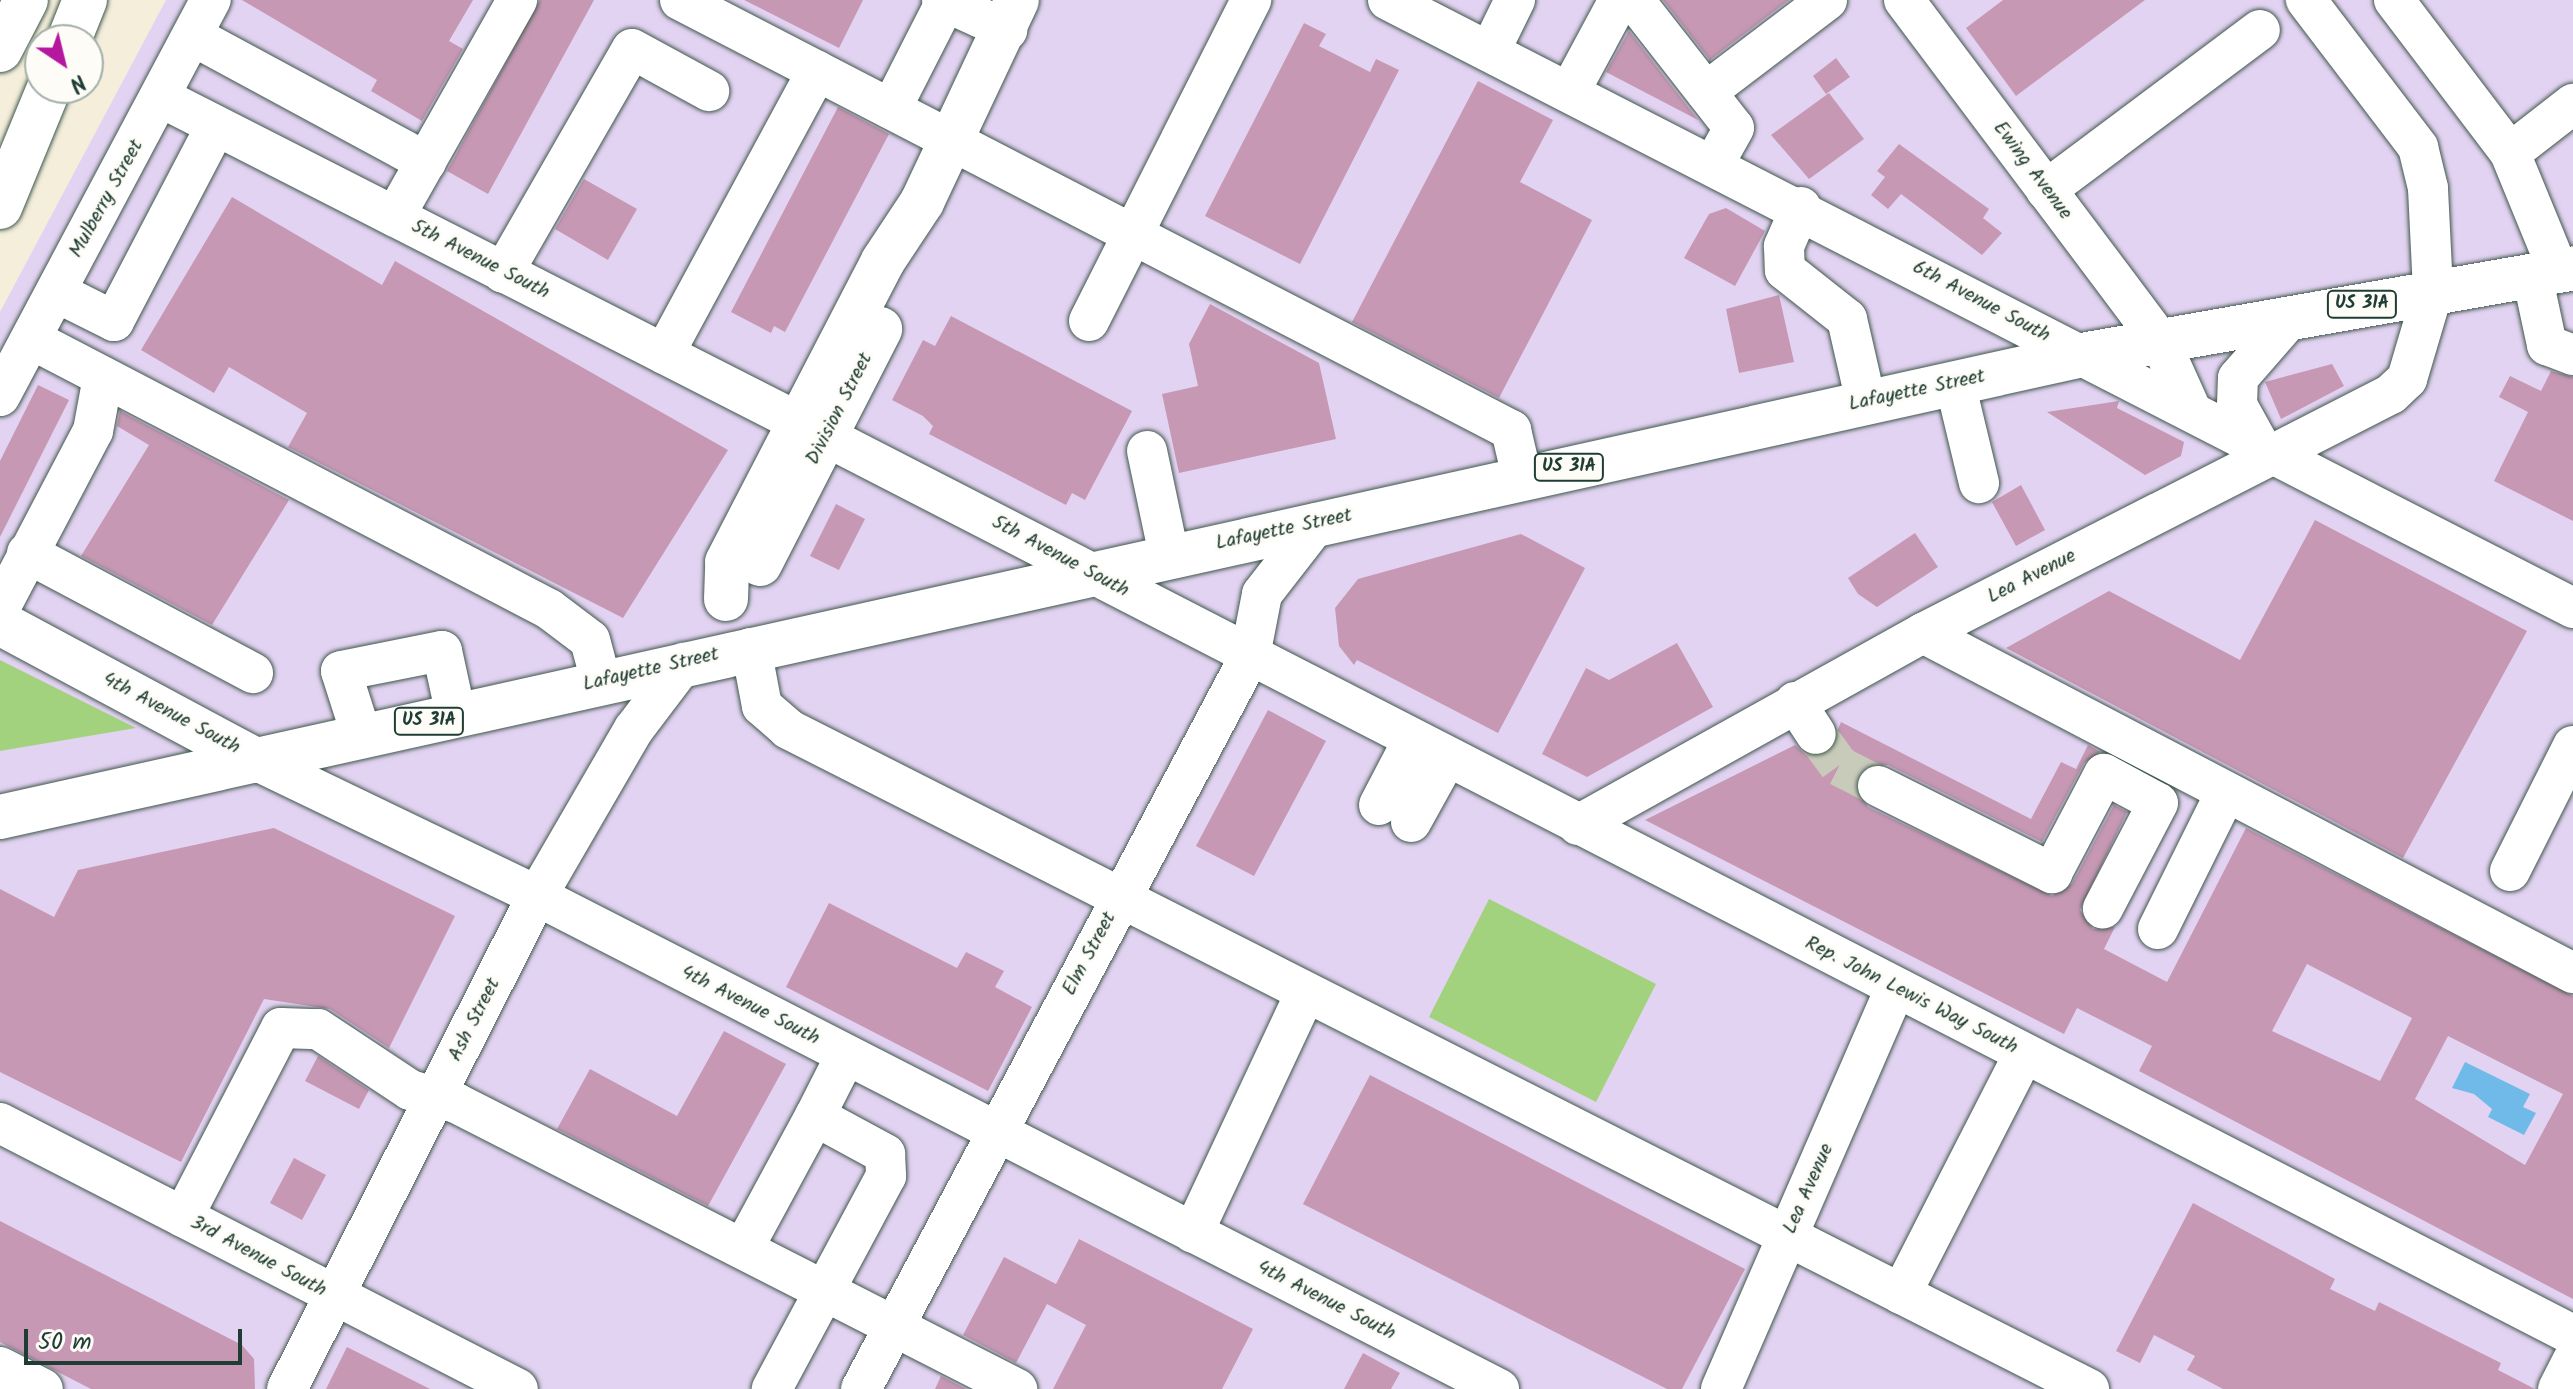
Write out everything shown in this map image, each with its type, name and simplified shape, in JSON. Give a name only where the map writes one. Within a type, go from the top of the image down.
[{"type":"main road","points":[[0,50],[26,0]]},
{"type":"main road","points":[[75,24],[85,0]]},
{"type":"main road","name":"Division Street","points":[[684,663],[726,599],[727,562],[813,429],[1012,15]]},
{"type":"main road","points":[[0,207],[42,104]]},
{"type":"main road","name":"Lafayette Street","points":[[0,817],[601,681],[2082,355],[2554,271]]},
{"type":"main road","name":"4th Avenue South","points":[[0,623],[257,761]]},
{"type":"street","name":"Mulberry Street","points":[[0,396],[162,98],[211,0]]},
{"type":"street","points":[[395,216],[517,0]]},
{"type":"street","points":[[680,0],[1511,430],[1522,477]]},
{"type":"street","points":[[1089,321],[1251,0]]},
{"type":"street","points":[[1490,51],[1515,0]]},
{"type":"street","points":[[1570,91],[1619,0]]},
{"type":"street","points":[[1634,0],[1734,128],[1714,164]]},
{"type":"street","points":[[1706,92],[1827,0]]},
{"type":"street","name":"Ewing Avenue","points":[[1904,0],[2160,341],[2191,410]]},
{"type":"street","name":"Lea Avenue","points":[[1578,825],[1806,718],[1923,633],[2266,448],[2391,394],[2407,379],[2433,291],[2428,188],[2418,147],[2306,0]]},
{"type":"street","points":[[2394,0],[2510,153],[2554,271],[2547,345],[2573,355]]},
{"type":"street","points":[[891,109],[943,2],[1012,15]]},
{"type":"street","name":"6th Avenue South","points":[[1400,3],[1801,207],[2573,608]]},
{"type":"street","points":[[2046,190],[2260,30]]},
{"type":"street","points":[[193,36],[426,162]]},
{"type":"street","points":[[503,273],[632,49],[709,91]]},
{"type":"street","points":[[664,354],[817,71]]},
{"type":"street","name":"5th Avenue South","points":[[162,98],[813,429],[1250,656]]},
{"type":"street","points":[[2510,153],[2573,104]]},
{"type":"street","points":[[56,292],[114,321],[216,126]]},
{"type":"street","points":[[1801,207],[1784,246],[1785,270],[1847,319],[1866,402]]},
{"type":"street","points":[[2266,448],[2237,405],[2238,378],[2291,317]]},
{"type":"street","points":[[31,339],[549,609],[590,640],[601,681]]},
{"type":"street","points":[[0,608],[93,431],[103,377]]},
{"type":"street","points":[[1955,383],[1979,483]]},
{"type":"street","points":[[1147,451],[1169,555]]},
{"type":"street","name":"Elm Street","points":[[861,1389],[1250,656],[1262,594],[1317,523]]},
{"type":"street","points":[[27,553],[253,673]]},
{"type":"street","points":[[1923,633],[2225,794],[2573,973]]},
{"type":"street","points":[[751,648],[762,706],[774,720],[1119,900],[2089,1389]]},
{"type":"street","points":[[362,737],[341,671],[442,651],[456,715]]},
{"type":"street","name":"Rep. John Lewis Way South","points":[[1250,656],[2573,1335]]},
{"type":"street","name":"Ash Street","points":[[287,1389],[537,896],[634,729],[684,663]]},
{"type":"street","points":[[2510,871],[2573,746]]},
{"type":"street","points":[[1395,814],[1430,749]]},
{"type":"street","name":"4th Avenue South","points":[[257,761],[537,896],[1493,1388]]},
{"type":"street","points":[[1878,786],[2052,873],[2104,774],[2158,803],[2103,908]]},
{"type":"street","points":[[2158,929],[2225,794]]},
{"type":"street","name":"Lea Avenue","points":[[1721,1389],[1895,989]]},
{"type":"street","points":[[1193,1233],[1305,994]]},
{"type":"street","points":[[183,1217],[281,1028],[318,1029],[410,1090],[437,1094],[1017,1389]]},
{"type":"street","points":[[1901,1294],[2024,1054]]},
{"type":"street","points":[[743,1249],[846,1055]]},
{"type":"street","points":[[772,1389],[826,1291],[888,1164],[885,1154],[815,1116]]},
{"type":"street","name":"3rd Avenue South","points":[[0,1123],[518,1389]]},
{"type":"street","points":[[2558,1389],[2573,1360]]},
{"type":"street","points":[[0,1367],[43,1389]]},
{"type":"shaded area","points":[[166,0],[2573,0],[2573,1389],[0,1389],[0,312]]},
{"type":"green space","points":[[0,660],[136,728],[0,751]]},
{"type":"green space","points":[[1489,899],[1656,984],[1596,1102],[1429,1017]]},
{"type":"water","points":[[2465,1062],[2530,1094],[2523,1107],[2536,1113],[2524,1135],[2488,1117],[2492,1109],[2474,1094],[2452,1088]]},
{"type":"building","points":[[242,0],[473,0],[449,41],[463,49],[422,121],[371,91],[377,80]]},
{"type":"building","points":[[540,0],[594,0],[488,194],[447,171]]},
{"type":"building","points":[[744,0],[863,0],[839,48]]},
{"type":"building","points":[[1663,0],[1789,0],[1710,60]]},
{"type":"building","points":[[2003,0],[2145,0],[2016,96],[1966,28]]},
{"type":"building","points":[[1304,23],[1326,34],[1319,46],[1370,72],[1376,59],[1399,70],[1300,264],[1205,216]]},
{"type":"building","points":[[1629,31],[1698,120],[1606,72]]},
{"type":"building","points":[[1836,58],[1850,77],[1826,94],[1813,76]]},
{"type":"building","points":[[1478,81],[1553,120],[1520,182],[1592,220],[1499,398],[1352,322]]},
{"type":"building","points":[[1829,93],[1864,139],[1809,179],[1771,135]]},
{"type":"building","points":[[838,107],[889,134],[785,332],[774,326],[771,333],[731,312]]},
{"type":"building","points":[[1899,144],[1989,209],[1983,218],[2002,233],[1982,255],[1901,194],[1888,209],[1871,195],[1885,177],[1877,171]]},
{"type":"building","points":[[584,179],[637,209],[608,260],[555,229]]},
{"type":"building","points":[[232,197],[382,285],[395,261],[728,450],[623,618],[288,447],[307,413],[229,367],[214,393],[141,350]]},
{"type":"building","points":[[1726,208],[1765,231],[1735,286],[1684,258],[1709,214]]},
{"type":"building","points":[[1779,295],[1794,362],[1739,373],[1726,309]]},
{"type":"building","points":[[1210,304],[1319,363],[1336,439],[1179,473],[1162,394],[1198,386],[1189,344]]},
{"type":"building","points":[[951,316],[1132,411],[1085,500],[1072,493],[1066,505],[929,434],[933,426],[923,416],[892,400],[923,340],[935,346]]},
{"type":"building","points":[[2332,364],[2344,386],[2281,419],[2265,382]]},
{"type":"building","points":[[2551,371],[2573,377],[2573,521],[2494,481],[2528,412],[2499,397],[2510,376],[2541,391]]},
{"type":"building","points":[[38,385],[69,400],[0,537],[0,461]]},
{"type":"building","points":[[2119,401],[2117,408],[2184,442],[2181,456],[2145,475],[2047,412]]},
{"type":"building","points":[[120,411],[289,500],[212,625],[81,556],[149,445],[117,426]]},
{"type":"building","points":[[2021,485],[2045,530],[2016,546],[1992,502]]},
{"type":"building","points":[[836,504],[865,519],[839,570],[810,556]]},
{"type":"building","points":[[2315,520],[2527,631],[2403,858],[2006,648],[2109,591],[2240,660]]},
{"type":"building","points":[[1915,533],[1938,567],[1877,607],[1858,594],[1848,578]]},
{"type":"building","points":[[1521,534],[1585,568],[1498,733],[1357,660],[1354,665],[1339,646],[1335,608],[1358,579]]},
{"type":"building","points":[[1677,643],[1713,707],[1587,777],[1542,754],[1586,668],[1609,680]]},
{"type":"building","points":[[1268,710],[1326,741],[1254,876],[1196,846]]},
{"type":"building","points":[[1841,722],[2031,819],[2061,762],[2076,769],[2088,745],[2100,752],[2084,763],[2042,842],[1888,765],[1865,767],[1855,788],[1868,807],[2052,896],[2072,884],[2114,805],[2127,812],[2080,910],[2093,929],[2115,927],[2104,949],[2167,982],[2246,828],[2573,996],[2573,1299],[2139,1071],[2152,1046],[2077,1008],[2064,1034],[1645,820],[1795,745],[1806,755],[1828,754]],"holes":[[[2307,964],[2412,1018],[2380,1081],[2272,1031]],[[2448,1036],[2563,1094],[2525,1165],[2415,1099]]]},
{"type":"building","points":[[274,828],[455,916],[389,1048],[330,1009],[264,999],[181,1162],[0,1072],[0,889],[54,917],[78,870]]},
{"type":"building","points":[[829,903],[957,968],[966,952],[1004,971],[995,987],[1032,1007],[988,1091],[786,987]]},
{"type":"building","points":[[724,1031],[786,1064],[708,1206],[557,1129],[590,1069],[677,1116]]},
{"type":"building","points":[[318,1056],[369,1090],[359,1109],[305,1081]]},
{"type":"building","points":[[1370,1075],[1745,1269],[1682,1389],[1667,1389],[1303,1204]]},
{"type":"building","points":[[294,1158],[326,1175],[302,1220],[270,1203]]},
{"type":"building","points":[[2193,1203],[2335,1279],[2330,1289],[2375,1311],[2379,1302],[2501,1363],[2498,1370],[2535,1389],[2223,1389],[2187,1370],[2195,1356],[2154,1335],[2140,1363],[2116,1351]]},
{"type":"building","points":[[0,1221],[242,1345],[254,1359],[255,1389],[91,1389],[0,1342]]},
{"type":"building","points":[[1079,1239],[1253,1329],[1222,1389],[1053,1389],[1086,1325],[1047,1304],[1016,1363],[963,1335],[1004,1257],[1056,1284]]},
{"type":"building","points":[[347,1347],[430,1389],[326,1389]]},
{"type":"building","points":[[1363,1353],[1400,1373],[1391,1389],[1344,1389]]},
{"type":"building","points":[[941,1376],[966,1389],[935,1389]]},
{"type":"tunnel","points":[[1816,734],[1839,766],[1878,786]]}]
